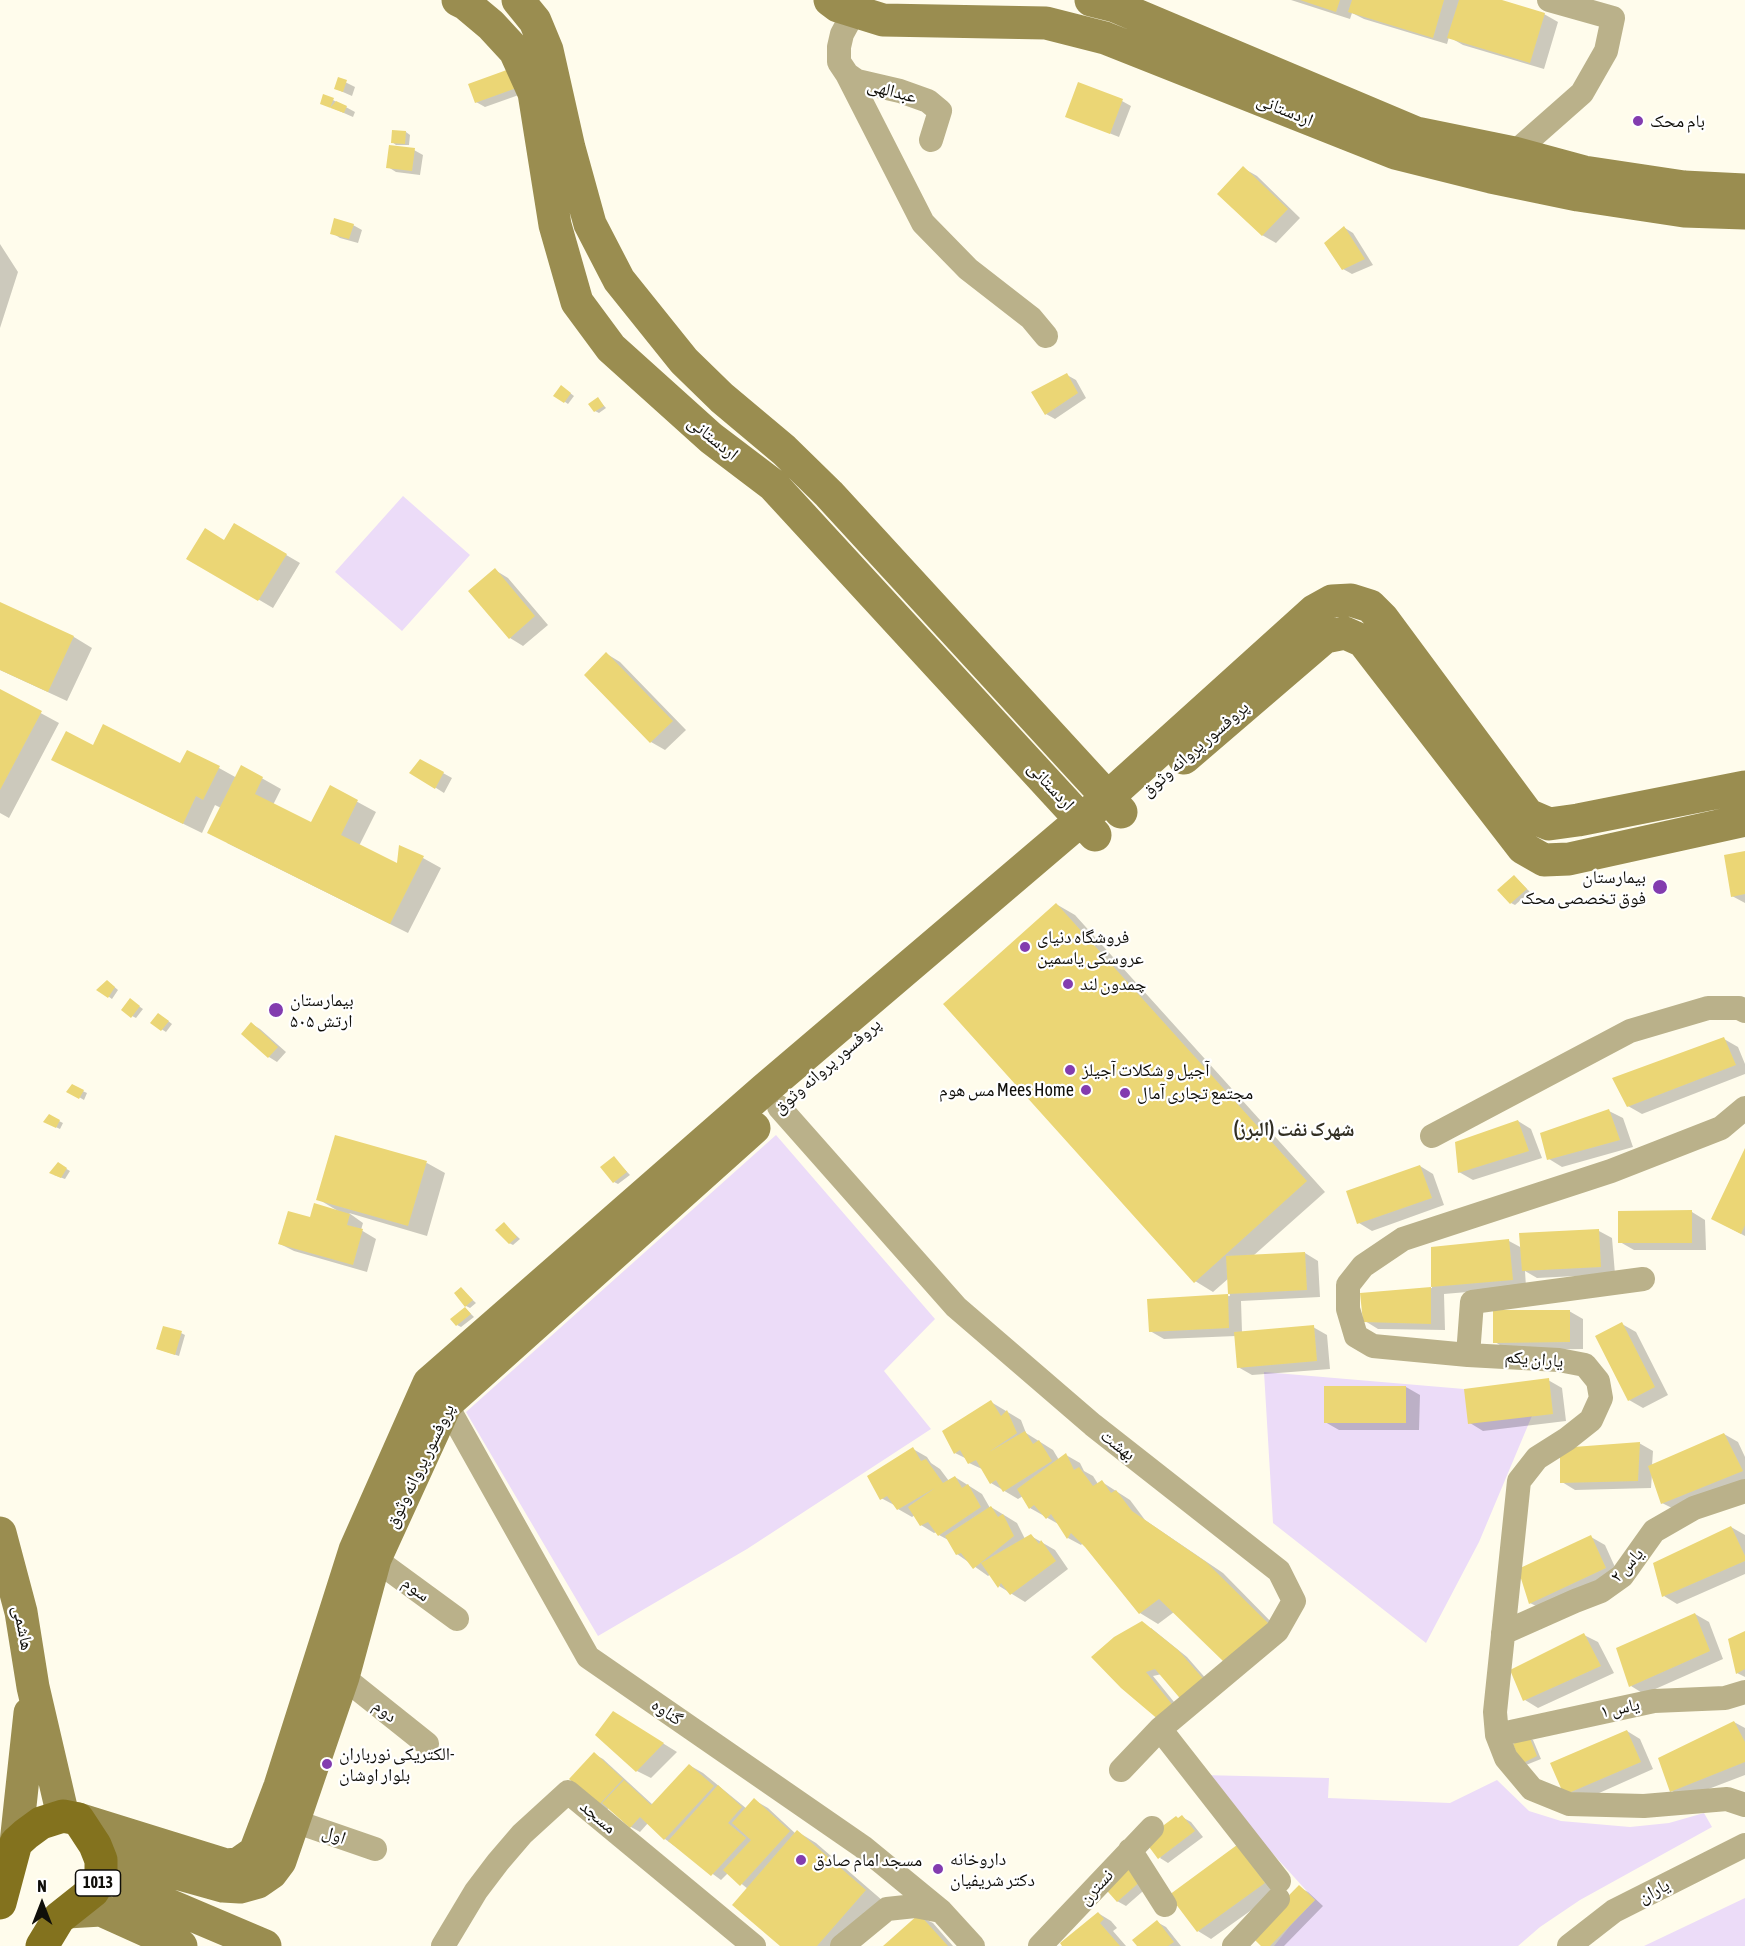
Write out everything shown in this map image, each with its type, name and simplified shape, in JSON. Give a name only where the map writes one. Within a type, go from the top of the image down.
[{"type":"main road","name":"اردستانی","points":[[458,0],[491,25],[516,51],[534,93],[555,225],[577,303],[611,348],[711,438],[773,485],[1088,827]]},
{"type":"main road","name":"اردستانی","points":[[518,0],[535,21],[547,50],[569,148],[590,224],[619,280],[684,361],[722,398],[784,450],[829,494],[1114,804]]},
{"type":"main road","name":"اردستانی","points":[[1106,2],[1416,133],[1514,153],[1584,172],[1684,187],[1745,189]]},
{"type":"main road","name":"اردستانی","points":[[843,6],[883,20],[1046,23],[1105,38],[1395,153],[1491,177],[1578,195],[1684,211],[1745,213]]},
{"type":"main road","points":[[1491,177],[1514,153]]},
{"type":"main road","points":[[555,225],[568,255],[592,274],[619,280]]},
{"type":"main road","points":[[611,348],[596,323],[596,306],[606,290],[619,280]]},
{"type":"main road","name":"پروفسور پروانه وثوق","points":[[101,1860],[123,1858],[224,1886],[240,1887],[258,1882],[271,1873],[280,1861],[294,1821],[330,1672],[365,1554],[439,1385],[1088,827],[1314,611],[1332,601],[1351,600],[1370,606],[1383,619],[1528,815],[1550,824]]},
{"type":"main road","name":"پروفسور پروانه وثوق","points":[[1114,804],[1325,637],[1345,633],[1363,641],[1523,848],[1544,860]]},
{"type":"main road","points":[[1745,787],[1550,824],[1544,860],[1569,859],[1745,820]]},
{"type":"main road","name":"هاشمی","points":[[0,1533],[5,1572],[21,1612],[33,1688],[70,1817]]},
{"type":"main road","name":"پروفسور پروانه وثوق","points":[[70,1817],[226,1865],[238,1864],[255,1852],[280,1786],[330,1672]]},
{"type":"main road","name":"هاشمی","points":[[16,1843],[33,1688]]},
{"type":"main road","points":[[0,1903],[16,1843],[41,1823],[70,1817]]},
{"type":"main road","name":"1013","points":[[42,1946],[59,1918],[93,1892],[101,1877],[101,1860],[95,1845],[70,1817]]},
{"type":"main road","points":[[101,1860],[126,1887],[188,1932]]},
{"type":"main road","points":[[188,1932],[180,1898],[185,1889],[200,1879]]},
{"type":"main road","points":[[67,1912],[101,1910],[188,1932],[266,1946]]},
{"type":"street","points":[[1514,153],[1582,93],[1606,51],[1613,18],[1549,0]]},
{"type":"street","name":"عبدالهی","points":[[843,6],[848,23],[842,34],[839,62],[847,74],[857,81],[900,91],[928,101],[940,111],[932,140]]},
{"type":"street","points":[[847,74],[923,223],[968,269],[1032,318],[1046,336]]},
{"type":"street","points":[[1432,1136],[1630,1032],[1708,1008],[1739,1008],[1745,1011]]},
{"type":"street","name":"بهشت","points":[[772,1098],[956,1307],[1093,1425],[1279,1571],[1294,1601],[1276,1631],[1160,1730],[1121,1770]]},
{"type":"street","name":"یاران یکم","points":[[1745,1108],[1721,1128],[1611,1171],[1403,1239],[1363,1266],[1348,1285],[1348,1309],[1356,1336],[1373,1346],[1559,1360],[1585,1365],[1598,1381],[1601,1398],[1591,1420],[1537,1458],[1519,1481],[1495,1712],[1497,1735],[1506,1758],[1532,1789],[1569,1804],[1644,1806],[1727,1799],[1745,1805]]},
{"type":"street","points":[[1468,1354],[1472,1302],[1642,1280]]},
{"type":"street","name":"گناوه","points":[[439,1385],[588,1658],[853,1840],[941,1911],[971,1945]]},
{"type":"street","name":"یاس ۲","points":[[1503,1633],[1575,1600],[1601,1591],[1622,1576],[1654,1531],[1694,1508],[1745,1491]]},
{"type":"street","name":"سوم","points":[[365,1554],[457,1619]]},
{"type":"street","name":"دوم","points":[[330,1672],[427,1744]]},
{"type":"street","name":"یاس ۱","points":[[1497,1735],[1654,1701],[1725,1698],[1745,1692]]},
{"type":"street","points":[[1160,1730],[1279,1890],[1234,1946]]},
{"type":"street","name":"مسجد","points":[[443,1946],[476,1892],[498,1862],[522,1834],[568,1792],[754,1946]]},
{"type":"street","name":"اول","points":[[294,1821],[375,1848]]},
{"type":"street","name":"نسترن","points":[[1040,1946],[1152,1828]]},
{"type":"street","name":"یاران","points":[[1569,1946],[1614,1911],[1745,1845]]},
{"type":"street","points":[[1130,1850],[1165,1905]]},
{"type":"street","points":[[875,1857],[888,1886],[887,1909]]},
{"type":"street","points":[[842,1946],[887,1909],[915,1906],[941,1911]]},
{"type":"shaded area","points":[[403,496],[470,555],[402,631],[335,572]]},
{"type":"shaded area","points":[[776,1135],[935,1319],[884,1371],[931,1429],[747,1549],[598,1636],[466,1412]]},
{"type":"shaded area","points":[[1264,1372],[1464,1389],[1542,1392],[1479,1542],[1426,1643],[1273,1523]]},
{"type":"shaded area","points":[[1201,1775],[1329,1778],[1328,1798],[1450,1803],[1497,1780],[1529,1811],[1561,1821],[1630,1827],[1669,1823],[1704,1813],[1712,1827],[1580,1900],[1540,1927],[1518,1946],[1274,1946],[1315,1900]]},
{"type":"shaded area","points":[[1745,1898],[1745,1946],[1644,1946]]},
{"type":"building","points":[[1300,0],[1340,0],[1336,12]]},
{"type":"building","points":[[1352,0],[1444,0],[1433,38],[1348,12]]},
{"type":"building","points":[[1459,0],[1502,0],[1545,13],[1530,63],[1447,38]]},
{"type":"building","points":[[515,67],[522,86],[475,103],[468,84]]},
{"type":"building","points":[[338,77],[347,80],[343,92],[334,89]]},
{"type":"building","points":[[1078,82],[1123,99],[1110,134],[1065,117]]},
{"type":"building","points":[[323,94],[334,98],[330,108],[320,104]]},
{"type":"building","points":[[336,101],[347,106],[344,113],[330,108]]},
{"type":"building","points":[[392,130],[406,131],[405,144],[391,143]]},
{"type":"building","points":[[389,145],[415,148],[412,171],[386,168]]},
{"type":"building","points":[[1243,166],[1288,209],[1262,236],[1217,194]]},
{"type":"building","points":[[334,218],[354,224],[349,239],[330,234]]},
{"type":"building","points":[[1344,226],[1365,259],[1342,270],[1324,243]]},
{"type":"building","points":[[1067,373],[1078,393],[1045,415],[1031,392]]},
{"type":"building","points":[[561,385],[571,393],[564,403],[553,396]]},
{"type":"building","points":[[598,397],[604,406],[594,412],[588,404]]},
{"type":"building","points":[[234,523],[287,554],[258,601],[186,559],[205,528],[224,540]]},
{"type":"building","points":[[495,568],[535,616],[509,639],[468,591]]},
{"type":"building","points":[[0,602],[74,636],[48,692],[0,670]]},
{"type":"building","points":[[606,652],[673,721],[650,743],[584,675]]},
{"type":"building","points":[[0,689],[42,711],[0,790]]},
{"type":"building","points":[[103,724],[180,763],[187,750],[220,766],[203,800],[196,796],[183,824],[51,760],[66,731],[93,745]]},
{"type":"building","points":[[420,759],[444,772],[435,789],[409,773]]},
{"type":"building","points":[[241,765],[263,777],[255,794],[311,822],[330,785],[358,800],[341,835],[397,863],[399,845],[424,856],[390,924],[207,833]]},
{"type":"building","points":[[1745,851],[1745,894],[1731,897],[1724,855]]},
{"type":"building","points":[[1514,875],[1527,889],[1510,904],[1497,890]]},
{"type":"building","name":"مجتمع تجاری آمال","points":[[1056,903],[1307,1181],[1194,1283],[943,1004]]},
{"type":"building","points":[[107,980],[115,987],[108,998],[96,990]]},
{"type":"building","points":[[130,998],[140,1006],[131,1018],[121,1010]]},
{"type":"building","points":[[158,1013],[169,1021],[161,1031],[150,1023]]},
{"type":"building","points":[[251,1022],[278,1047],[268,1058],[241,1034]]},
{"type":"building","points":[[1724,1037],[1736,1065],[1627,1107],[1612,1078]]},
{"type":"building","points":[[72,1084],[84,1090],[79,1099],[66,1092]]},
{"type":"building","points":[[1609,1109],[1620,1140],[1547,1160],[1540,1133]]},
{"type":"building","points":[[49,1114],[60,1120],[56,1128],[43,1122]]},
{"type":"building","points":[[1518,1120],[1529,1151],[1458,1173],[1455,1142]]},
{"type":"building","points":[[335,1135],[427,1161],[408,1226],[316,1200]]},
{"type":"building","points":[[1745,1148],[1745,1225],[1741,1234],[1711,1219]]},
{"type":"building","points":[[614,1156],[627,1172],[613,1183],[600,1167]]},
{"type":"building","points":[[58,1162],[67,1168],[61,1178],[49,1173]]},
{"type":"building","points":[[1420,1165],[1432,1198],[1357,1224],[1346,1191]]},
{"type":"building","points":[[314,1203],[350,1214],[347,1225],[363,1229],[353,1265],[278,1244],[288,1211],[310,1217]]},
{"type":"building","points":[[1692,1210],[1692,1243],[1618,1243],[1618,1211]]},
{"type":"building","points":[[504,1222],[517,1237],[509,1244],[495,1230]]},
{"type":"building","points":[[1599,1229],[1601,1267],[1522,1271],[1519,1233]]},
{"type":"building","points":[[1509,1239],[1513,1280],[1431,1287],[1431,1247]]},
{"type":"building","points":[[1305,1252],[1307,1290],[1228,1294],[1226,1256]]},
{"type":"building","points":[[461,1287],[473,1300],[465,1307],[454,1293]]},
{"type":"building","points":[[1431,1287],[1431,1324],[1363,1322],[1360,1293]]},
{"type":"building","points":[[1228,1294],[1229,1328],[1149,1332],[1147,1299]]},
{"type":"building","points":[[465,1307],[471,1314],[456,1326],[450,1319]]},
{"type":"building","points":[[1493,1310],[1570,1310],[1570,1342],[1493,1343]]},
{"type":"building","points":[[1622,1322],[1655,1387],[1628,1401],[1595,1336]]},
{"type":"building","points":[[1314,1325],[1317,1361],[1237,1368],[1234,1332]]},
{"type":"building","points":[[163,1326],[182,1331],[175,1355],[156,1349]]},
{"type":"building","points":[[1549,1378],[1553,1414],[1468,1424],[1464,1389]]},
{"type":"building","points":[[1324,1386],[1406,1386],[1406,1423],[1324,1423]]},
{"type":"building","points":[[991,1400],[1001,1416],[1007,1410],[1017,1433],[989,1452],[1025,1431],[1033,1444],[1039,1440],[1052,1461],[1003,1492],[996,1480],[990,1484],[976,1460],[968,1464],[960,1450],[954,1454],[942,1431]]},
{"type":"building","points":[[1724,1433],[1743,1471],[1661,1504],[1648,1466]]},
{"type":"building","points":[[1640,1442],[1638,1481],[1560,1483],[1560,1448]]},
{"type":"building","points":[[913,1447],[921,1461],[926,1459],[943,1483],[955,1476],[962,1488],[968,1484],[981,1507],[938,1536],[928,1522],[920,1526],[908,1507],[935,1488],[897,1510],[887,1496],[880,1500],[867,1476]]},
{"type":"building","points":[[1066,1453],[1074,1470],[1079,1467],[1093,1486],[1102,1480],[1111,1493],[1116,1490],[1132,1511],[1206,1562],[1269,1624],[1225,1663],[1159,1599],[1139,1614],[1085,1547],[1071,1533],[1067,1539],[1051,1514],[1046,1519],[1034,1505],[1029,1509],[1017,1489]]},
{"type":"building","points":[[991,1506],[998,1517],[1003,1514],[1014,1536],[973,1569],[961,1553],[956,1555],[945,1536]]},
{"type":"building","points":[[1731,1526],[1745,1556],[1745,1561],[1662,1597],[1653,1563]]},
{"type":"building","points":[[1031,1534],[1039,1544],[1041,1540],[1056,1561],[1010,1595],[1001,1583],[998,1588],[981,1563]]},
{"type":"building","points":[[1591,1535],[1606,1568],[1529,1604],[1518,1569]]},
{"type":"building","points":[[1695,1613],[1710,1651],[1629,1687],[1616,1648]]},
{"type":"building","points":[[1142,1621],[1178,1650],[1207,1683],[1184,1703],[1155,1669],[1146,1672],[1175,1708],[1160,1721],[1121,1688],[1091,1657],[1114,1637]]},
{"type":"building","points":[[1745,1631],[1745,1669],[1736,1674],[1728,1639]]},
{"type":"building","points":[[1584,1633],[1601,1666],[1523,1701],[1510,1670]]},
{"type":"building","points":[[613,1711],[664,1743],[636,1772],[595,1735]]},
{"type":"building","points":[[1734,1721],[1745,1742],[1745,1762],[1670,1792],[1658,1758]]},
{"type":"building","points":[[1627,1730],[1641,1762],[1564,1795],[1550,1763]]},
{"type":"building","points":[[1529,1736],[1537,1756],[1521,1764],[1513,1744]]},
{"type":"building","points":[[594,1752],[623,1779],[598,1806],[569,1779]]},
{"type":"building","points":[[689,1764],[714,1786],[664,1840],[640,1817],[630,1828],[602,1803],[624,1780],[651,1805]]},
{"type":"building","points":[[718,1785],[742,1807],[728,1823],[746,1838],[711,1876],[668,1841]]},
{"type":"building","points":[[754,1798],[790,1831],[740,1886],[723,1870],[751,1840],[732,1823]]},
{"type":"building","points":[[1182,1815],[1195,1831],[1158,1859],[1144,1840],[1176,1816],[1178,1818]]},
{"type":"building","name":"مسجد امام صادق","points":[[797,1830],[866,1890],[817,1946],[780,1946],[732,1905]]},
{"type":"building","points":[[1237,1845],[1265,1883],[1197,1932],[1169,1895]]},
{"type":"building","points":[[1126,1861],[1142,1880],[1117,1902],[1101,1884]]},
{"type":"building","points":[[1299,1885],[1315,1900],[1270,1946],[1261,1946],[1250,1935]]},
{"type":"building","points":[[1098,1912],[1104,1919],[1100,1923],[1120,1946],[1062,1946],[1060,1943]]},
{"type":"building","points":[[919,1914],[948,1946],[883,1946]]},
{"type":"building","points":[[1157,1920],[1174,1942],[1168,1946],[1137,1946],[1132,1940]]},
{"type":"place","name":"بام محک","points":[[1638,121]]},
{"type":"place","name":"بیمارستان فوق تخصصی محک","points":[[1660,887]]},
{"type":"place","name":"فروشگاه دنیای عروسکی یاسمین","points":[[1025,947]]},
{"type":"place","name":"چمدون لند","points":[[1068,984]]},
{"type":"place","name":"بیمارستان ۵۰۵ ارتش","points":[[276,1010]]},
{"type":"place","name":"آجیل و شکلات آجیلز","points":[[1070,1070]]},
{"type":"place","name":"مس هوم Mees Home","points":[[1086,1090]]},
{"type":"place","name":"مجتمع تجاری آمال","points":[[1125,1093]]},
{"type":"place","name":"الکتریکی نورباران- بلوار اوشان","points":[[327,1764]]},
{"type":"place","name":"مسجد امام صادق","points":[[801,1860]]},
{"type":"place","name":"داروخانه دکتر شریفیان","points":[[938,1869]]},
{"type":"district","name":"شهرک نفت (البرز)","points":[[1294,1130]]}]
